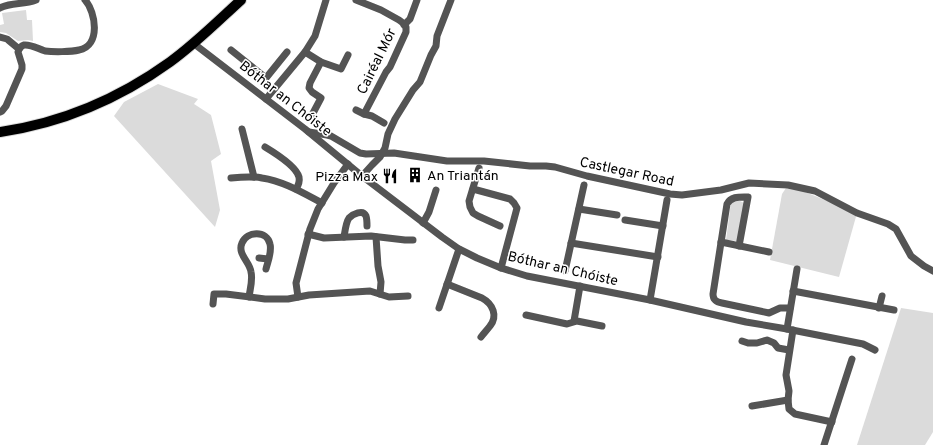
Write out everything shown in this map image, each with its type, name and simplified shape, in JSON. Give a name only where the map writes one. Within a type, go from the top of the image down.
[{"type":"main road","points":[[0,132],[22,129],[62,117],[92,107],[121,93],[171,62],[241,0]]},
{"type":"street","points":[[0,8],[7,5],[32,2],[36,0]]},
{"type":"street","points":[[19,49],[25,45],[50,51],[77,51],[86,48],[90,44],[94,34],[94,25],[91,8],[85,0]]},
{"type":"street","points":[[266,99],[305,52],[317,33],[326,0]]},
{"type":"street","name":"Cairéal Mór","points":[[356,0],[381,10],[399,20],[406,27],[406,32],[390,67],[364,114]]},
{"type":"street","points":[[404,25],[410,19],[417,0]]},
{"type":"street","points":[[362,176],[383,153],[388,134],[395,119],[413,90],[420,82],[436,46],[437,36],[451,0]]},
{"type":"street","points":[[0,37],[8,40],[19,49]]},
{"type":"street","name":"Bóthar an Chóiste","points":[[193,43],[309,132],[362,176],[423,223],[459,249],[477,258],[501,268],[527,276],[650,300],[746,322],[863,344],[875,350]]},
{"type":"street","points":[[0,112],[6,106],[22,69],[18,52],[19,49]]},
{"type":"street","points":[[231,50],[266,78],[286,52]]},
{"type":"street","name":"Cairéal Mór","points":[[305,52],[321,62],[341,69],[348,55]]},
{"type":"street","points":[[312,115],[321,98],[309,88],[321,62]]},
{"type":"street","points":[[268,75],[279,83]]},
{"type":"street","name":"Cairéal Mór","points":[[356,110],[384,122]]},
{"type":"street","points":[[242,129],[254,177]]},
{"type":"street","name":"Castlegar Road","points":[[309,132],[331,136],[360,153],[394,153],[447,161],[484,161],[555,167],[587,176],[670,194],[682,195],[721,190],[749,183],[776,184],[815,190],[857,213],[893,226],[908,252],[919,262],[933,271]]},
{"type":"street","points":[[265,147],[297,172],[299,181],[296,189]]},
{"type":"street","points":[[298,297],[296,283],[313,220],[334,182],[348,164]]},
{"type":"street","points":[[480,168],[469,201],[470,207],[473,213],[500,226]]},
{"type":"street","points":[[231,178],[254,177],[276,181],[296,189],[322,203]]},
{"type":"street","points":[[565,271],[584,185]]},
{"type":"street","points":[[473,189],[510,199],[517,208],[501,268]]},
{"type":"street","points":[[423,223],[430,212],[436,190]]},
{"type":"street","points":[[740,246],[748,197],[736,197],[730,199],[727,204],[713,294],[714,300],[717,302],[769,313],[780,308],[790,308]]},
{"type":"street","points":[[650,300],[667,200]]},
{"type":"street","points":[[579,209],[617,215]]},
{"type":"street","points":[[344,237],[348,221],[354,214],[361,212],[364,214],[366,216],[367,226]]},
{"type":"street","points":[[625,220],[663,226]]},
{"type":"street","points":[[249,297],[252,272],[242,255],[241,248],[242,242],[250,235],[256,234],[265,236],[270,244],[271,251],[266,269]]},
{"type":"street","points":[[308,234],[324,238],[376,237],[413,240]]},
{"type":"street","points":[[376,237],[378,266],[381,282],[380,294]]},
{"type":"street","points":[[721,242],[769,252]]},
{"type":"street","points":[[571,243],[658,257]]},
{"type":"street","points":[[439,308],[459,249]]},
{"type":"street","points":[[259,258],[268,259]]},
{"type":"street","points":[[797,269],[790,308],[790,350],[786,375],[789,391],[789,409],[795,414],[832,422]]},
{"type":"street","points":[[447,284],[482,298],[488,301],[491,305],[494,315],[493,320],[481,337]]},
{"type":"street","points":[[574,321],[580,286]]},
{"type":"street","points":[[213,304],[214,294],[281,300],[328,293],[370,291],[390,297],[408,296]]},
{"type":"street","points":[[793,291],[894,310]]},
{"type":"street","points":[[879,308],[882,296]]},
{"type":"street","points":[[526,315],[567,324],[577,321],[602,326]]},
{"type":"street","points":[[742,341],[752,343],[767,340],[774,343],[778,348],[790,350]]},
{"type":"street","points":[[824,445],[852,359]]},
{"type":"street","points":[[752,406],[788,400]]},
{"type":"shaded area","points":[[26,10],[27,20],[32,20],[33,41],[18,41],[6,33],[0,32],[0,25],[4,24],[2,13]]},
{"type":"shaded area","points":[[158,84],[198,99],[194,104],[211,115],[221,154],[211,161],[220,210],[215,227],[114,116],[124,102]]},
{"type":"shaded area","points":[[788,185],[857,213],[839,277],[770,260],[782,194]]},
{"type":"shaded area","points":[[738,200],[744,203],[738,241],[726,240],[731,202]]},
{"type":"shaded area","points":[[901,308],[933,313],[933,432],[925,445],[857,445]]},
{"type":"place","name":"An Triantán","points":[[415,175]]},
{"type":"place","name":"Pizza Max","points":[[390,176]]}]
